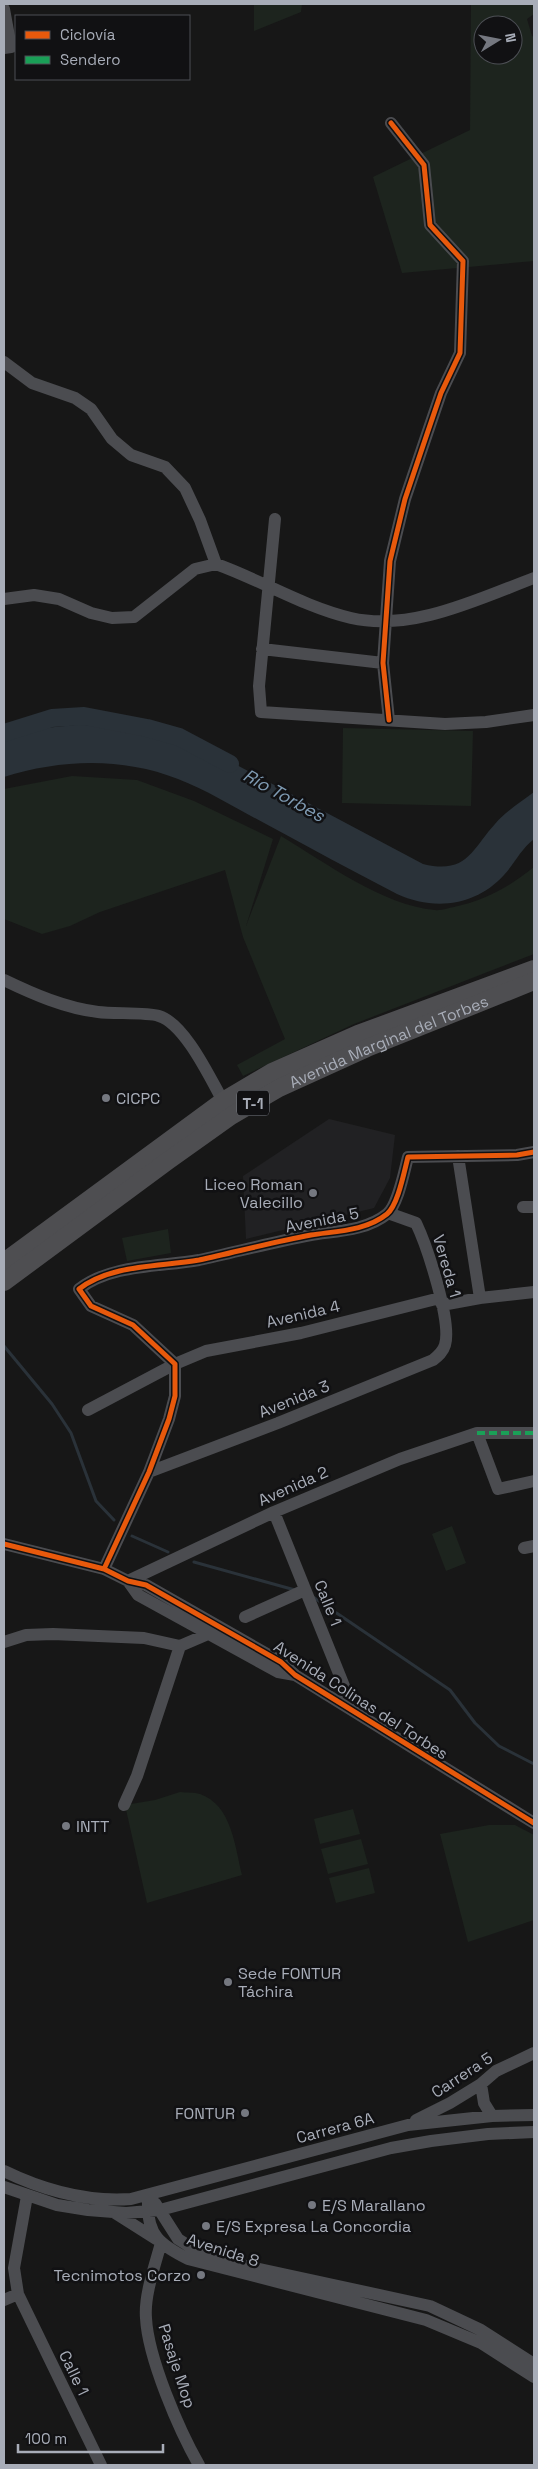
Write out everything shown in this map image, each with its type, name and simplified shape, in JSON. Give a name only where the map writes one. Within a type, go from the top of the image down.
[{"type":"highway","name":"Avenida Marginal del Torbes","points":[[4,1262],[223,1101],[272,1072],[313,1053],[534,969]]},
{"type":"highway","name":"Avenida Marginal del Torbes","points":[[4,1282],[231,1116],[279,1088],[367,1048],[534,981]]},
{"type":"street","points":[[4,9],[11,47],[4,48]]},
{"type":"street","points":[[389,720],[383,663],[390,561],[405,499],[441,393],[460,353],[463,261],[430,225],[424,165],[391,123]]},
{"type":"street","points":[[4,362],[32,383],[75,398],[92,409],[112,439],[131,455],[165,466],[185,488],[200,520],[216,564]]},
{"type":"street","points":[[275,519],[267,586],[259,686],[261,712],[445,724],[486,722],[534,715]]},
{"type":"street","points":[[4,599],[34,595],[59,599],[91,613],[112,618],[134,617],[153,604],[195,569],[216,564],[312,605],[351,618],[386,621],[458,607],[534,578]]},
{"type":"street","points":[[262,649],[383,663]]},
{"type":"street","points":[[4,980],[66,1005],[96,1012],[159,1016],[176,1030],[197,1054],[223,1101]]},
{"type":"street","points":[[388,1213],[400,1188],[408,1158],[517,1155],[534,1152]]},
{"type":"street","points":[[458,1156],[480,1298]]},
{"type":"street","name":"Avenida 5","points":[[175,1364],[133,1325],[91,1306],[79,1289],[92,1279],[111,1274],[200,1260],[310,1235],[354,1228],[374,1222],[388,1213]]},
{"type":"street","name":"Vereda 1","points":[[388,1213],[416,1223],[422,1237],[441,1301],[445,1347]]},
{"type":"street","name":"Avenida 4","points":[[88,1410],[175,1364],[206,1351],[301,1333],[441,1301],[534,1292]]},
{"type":"street","name":"Avenida 3","points":[[149,1472],[294,1417],[433,1360],[445,1347]]},
{"type":"street","points":[[104,1569],[149,1472],[173,1404],[175,1364]]},
{"type":"street","points":[[477,1433],[498,1489],[534,1481]]},
{"type":"street","name":"Avenida 2","points":[[128,1581],[274,1512],[400,1459],[477,1433],[534,1433]]},
{"type":"street","name":"Calle 1","points":[[274,1512],[344,1686],[347,1707]]},
{"type":"street","name":"Avenida Colinas del Torbes","points":[[4,1544],[104,1569],[128,1581],[146,1585],[281,1662],[295,1675],[534,1823]]},
{"type":"street","name":"Avenida Colinas del Torbes","points":[[128,1581],[138,1595],[278,1672],[295,1675]]},
{"type":"street","points":[[245,1617],[305,1590]]},
{"type":"street","points":[[4,1642],[26,1634],[53,1634],[144,1638],[180,1646],[208,1634]]},
{"type":"street","points":[[124,1805],[137,1776],[180,1646]]},
{"type":"street","name":"Carrera 5","points":[[408,2125],[450,2104],[481,2084],[496,2071],[534,2053]]},
{"type":"street","points":[[481,2084],[484,2103],[492,2116]]},
{"type":"street","name":"Carrera 6A","points":[[4,2171],[51,2189],[84,2197],[120,2200],[148,2195],[408,2125],[492,2116],[534,2115]]},
{"type":"street","name":"Carrera 6A","points":[[115,2213],[154,2210],[391,2148],[431,2140],[488,2134],[534,2132]]},
{"type":"street","points":[[4,2187],[57,2205],[115,2213],[158,2241]]},
{"type":"street","name":"Avenida 8","points":[[148,2195],[154,2210],[158,2241],[188,2259],[426,2320],[480,2342],[534,2377]]},
{"type":"street","name":"Calle 1","points":[[27,2196],[14,2268],[18,2294],[100,2465]]},
{"type":"street","name":"Avenida 8","points":[[154,2210],[178,2239],[200,2253],[247,2266],[430,2306],[481,2330],[534,2364]]},
{"type":"street","name":"Pasaje Mop","points":[[158,2241],[145,2316],[148,2337],[186,2443],[198,2465]]},
{"type":"street","points":[[4,2300],[18,2294]]},
{"type":"shaded area","points":[[254,4],[302,4],[301,12],[254,31]]},
{"type":"shaded area","points":[[471,4],[534,4],[534,14],[527,19],[532,36],[534,37],[534,261],[402,273],[373,177],[470,130]]},
{"type":"shaded area","points":[[343,728],[473,731],[471,806],[342,803]]},
{"type":"shaded area","points":[[72,776],[137,780],[194,801],[273,839],[246,926],[281,836],[375,892],[415,906],[435,910],[466,904],[487,897],[506,887],[534,867],[534,954],[354,1024],[243,1076],[237,1065],[285,1039],[243,937],[225,870],[100,912],[70,926],[42,934],[4,919],[4,789]]},
{"type":"shaded area","name":"Liceo Roman Valecillo","points":[[329,1119],[395,1135],[390,1178],[374,1208],[246,1239],[243,1176]]},
{"type":"shaded area","points":[[168,1229],[171,1253],[127,1261],[122,1238]]},
{"type":"shaded area","points":[[452,1526],[466,1563],[446,1571],[432,1534]]},
{"type":"shaded area","points":[[180,1792],[200,1794],[211,1799],[219,1807],[226,1817],[230,1828],[242,1875],[147,1903],[125,1805],[155,1800]]},
{"type":"shaded area","points":[[353,1809],[360,1834],[320,1844],[314,1819]]},
{"type":"shaded area","points":[[489,1825],[515,1825],[534,1835],[534,1920],[468,1942],[440,1834]]},
{"type":"shaded area","points":[[361,1839],[368,1864],[328,1874],[321,1849]]},
{"type":"shaded area","points":[[369,1868],[375,1893],[336,1903],[329,1878]]},
{"type":"water","points":[[94,725],[148,732],[218,755],[423,864],[450,866],[467,858],[504,815],[534,792],[534,839],[525,847],[504,875],[481,893],[468,899],[454,902],[440,904],[425,903],[397,894],[201,789],[157,772],[113,764],[91,763],[47,767],[4,777],[4,737],[45,728]]},
{"type":"waterway","name":"Río Torbes","points":[[4,733],[52,718],[84,716],[147,728],[179,737],[230,764]]},
{"type":"waterway","points":[[4,1346],[52,1404],[71,1433],[96,1501],[114,1520]]},
{"type":"waterway","points":[[132,1536],[168,1552]]},
{"type":"waterway","points":[[194,1562],[295,1590]]},
{"type":"waterway","points":[[313,1597],[450,1690],[475,1723],[499,1746],[534,1764]]},
{"type":"marked path","points":[[477,1433],[534,1433]]},
{"type":"cycle path","points":[[389,720],[383,663],[390,561],[405,499],[441,393],[460,353],[463,261],[430,225],[424,165],[391,123]]},
{"type":"cycle path","points":[[104,1569],[149,1472],[169,1419],[175,1396],[175,1364],[133,1325],[91,1306],[79,1289],[92,1281],[121,1271],[199,1260],[370,1224],[379,1220],[391,1210],[400,1188],[408,1157],[517,1155],[534,1152]]},
{"type":"cycle path","points":[[4,1544],[104,1569],[128,1581],[146,1585],[281,1662],[295,1675],[534,1823]]},
{"type":"place","name":"CICPC","points":[[106,1098]]},
{"type":"place","name":"Liceo Roman Valecillo","points":[[313,1193]]},
{"type":"place","name":"INTT","points":[[66,1826]]},
{"type":"place","name":"Sede FONTUR Táchira","points":[[228,1982]]},
{"type":"place","name":"FONTUR","points":[[245,2113]]},
{"type":"place","name":"E/S Marallano","points":[[312,2205]]},
{"type":"place","name":"E/S Expresa La Concordia","points":[[206,2226]]},
{"type":"place","name":"Tecnimotos Corzo","points":[[201,2275]]}]
